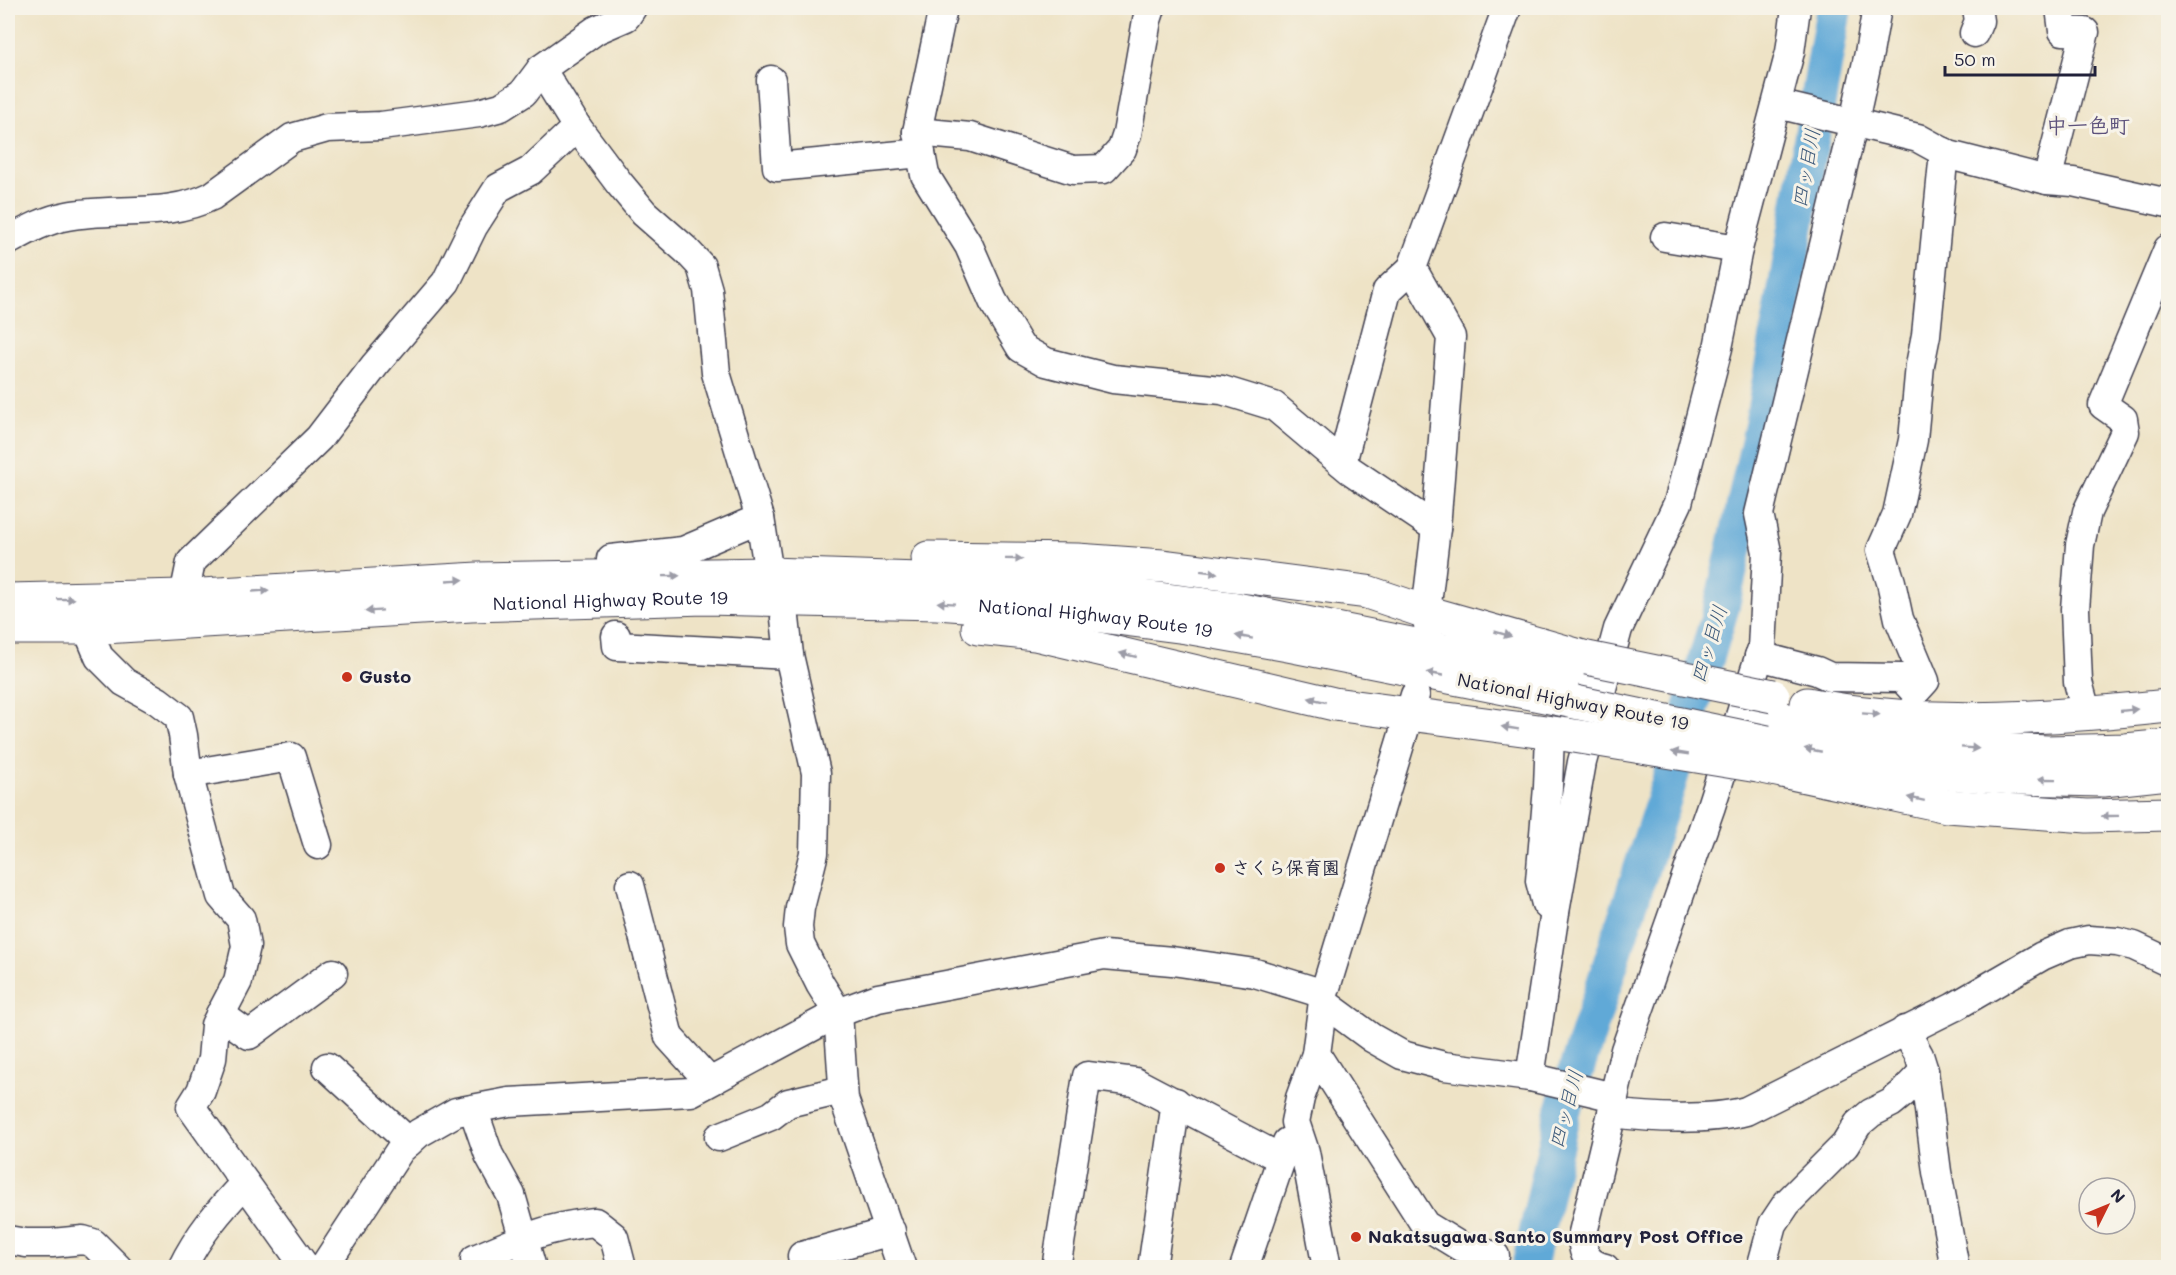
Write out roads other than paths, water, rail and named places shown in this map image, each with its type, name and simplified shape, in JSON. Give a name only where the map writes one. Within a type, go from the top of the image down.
[{"type":"highway","points":[[768,574],[861,557],[1077,560],[1163,566],[1367,592],[1427,621],[1582,680],[1767,730],[1947,806],[2088,816],[2169,814]]},
{"type":"highway","name":"National Highway Route 19","points":[[8,600],[184,596],[478,579],[768,574],[1054,586],[1231,608],[1582,680],[1930,772],[2014,778],[2103,780],[2169,773]]},
{"type":"highway","name":"National Highway Route 19","points":[[8,628],[87,628],[471,605],[705,598],[937,603],[1085,614],[1186,627],[1288,645],[1582,680]]},
{"type":"highway","points":[[705,598],[739,616],[962,626],[1035,634],[1334,704],[1413,704],[1559,734],[1767,730],[1848,712],[1938,719],[2087,715],[2169,706]]},
{"type":"highway","name":"National Highway Route 19","points":[[1767,730],[1972,749],[2048,752],[2125,750],[2169,746]]},
{"type":"street","points":[[8,241],[32,228],[67,215],[178,207],[203,201],[292,138],[327,128],[381,126],[479,113],[501,107],[523,93],[542,69],[596,30],[626,16],[632,8]]},
{"type":"street","points":[[944,8],[919,143],[925,175],[969,246],[993,301],[1021,348],[1046,362],[1113,378],[1222,390],[1274,406],[1342,463],[1437,528]]},
{"type":"street","points":[[771,80],[777,167],[919,143],[970,137],[1073,170],[1104,170],[1122,149],[1127,135],[1147,20],[1152,8]]},
{"type":"street","points":[[1342,463],[1388,291],[1412,268],[1507,8]]},
{"type":"street","points":[[1533,1078],[1555,912],[1582,762],[1618,629],[1678,503],[1718,348],[1738,249],[1790,52],[1796,8]]},
{"type":"street","points":[[1592,1265],[1583,1249],[1582,1237],[1607,1101],[1711,806],[1762,648],[1767,552],[1759,514],[1854,121],[1877,8]]},
{"type":"street","points":[[2047,180],[2085,32],[2063,31],[2060,8]]},
{"type":"street","points":[[542,69],[578,127],[644,213],[701,266],[708,290],[716,372],[760,518],[768,574]]},
{"type":"street","points":[[1777,104],[1918,138],[1949,155],[2047,180],[2073,182],[2169,203]]},
{"type":"street","points":[[184,596],[191,562],[319,438],[375,365],[446,282],[473,227],[498,188],[530,171],[578,127]]},
{"type":"street","points":[[1759,656],[1817,670],[1830,677],[1902,678],[1915,692],[1925,681],[1899,619],[1881,550],[1897,514],[1900,490],[1912,440],[1920,364],[1926,335],[1944,152]]},
{"type":"street","points":[[1665,237],[1738,249]]},
{"type":"street","points":[[2087,715],[2078,682],[2075,609],[2080,545],[2087,512],[2124,432],[2122,419],[2103,405],[2169,249]]},
{"type":"street","points":[[1412,268],[1451,337],[1437,528],[1427,621]]},
{"type":"street","points":[[611,559],[683,551],[760,518]]},
{"type":"street","points":[[785,618],[789,655],[816,773],[814,853],[800,908],[798,927],[800,944],[838,1013],[843,1100],[891,1231],[902,1268]]},
{"type":"street","points":[[87,628],[99,657],[124,682],[158,701],[179,717],[188,774],[221,896],[241,919],[246,946],[238,981],[215,1025],[212,1059],[201,1090],[191,1107],[306,1268]]},
{"type":"street","points":[[616,636],[617,646],[789,655]]},
{"type":"street","points":[[1244,1268],[1316,1054],[1324,998],[1413,704]]},
{"type":"street","points":[[1555,912],[1546,904],[1540,881],[1548,786],[1559,734]]},
{"type":"street","points":[[188,774],[291,757],[318,845]]},
{"type":"street","points":[[630,885],[669,1037],[710,1081]]},
{"type":"street","points":[[323,1268],[400,1150],[419,1133],[456,1112],[509,1102],[691,1092],[838,1013],[878,998],[905,991],[1104,955],[1172,961],[1255,973],[1324,998],[1372,1038],[1402,1055],[1444,1066],[1533,1078],[1607,1101],[1641,1117],[1728,1115],[1746,1111],[1954,1007],[2042,956],[2070,944],[2089,940],[2117,942],[2134,946],[2169,962]]},
{"type":"street","points":[[220,1014],[249,1035],[333,973]]},
{"type":"street","points":[[1905,1030],[1920,1055],[1924,1071],[1937,1172],[1954,1268]]},
{"type":"street","points":[[1316,1054],[1425,1225],[1461,1247],[1495,1256]]},
{"type":"street","points":[[327,1067],[409,1142]]},
{"type":"street","points":[[1761,1268],[1773,1224],[1787,1203],[1845,1145],[1858,1124],[1871,1113],[1891,1103],[1924,1071]]},
{"type":"street","points":[[1056,1268],[1087,1076],[1135,1082],[1282,1159]]},
{"type":"street","points":[[719,1137],[771,1116],[788,1103],[842,1090]]},
{"type":"street","points":[[1152,1268],[1176,1102]]},
{"type":"street","points":[[473,1109],[489,1155],[511,1195],[532,1268]]},
{"type":"street","points":[[1295,1122],[1305,1152],[1328,1268]]},
{"type":"street","points":[[182,1268],[192,1248],[217,1212],[245,1183]]},
{"type":"street","points":[[475,1259],[523,1238],[567,1225],[595,1222],[614,1237],[622,1268]]},
{"type":"street","points":[[802,1256],[891,1231]]},
{"type":"street","points":[[8,1240],[26,1243],[83,1240],[93,1243],[118,1268]]},
{"type":"waterway","name":"四ッ目川","points":[[1529,1268],[1563,1111],[1667,789],[1721,609],[1762,426],[1834,8]]},
{"type":"place","name":"Gusto","points":[[347,677]]},
{"type":"place","name":"さくら保育園","points":[[1220,868]]},
{"type":"place","name":"Nakatsugawa Santo Summary Post Office","points":[[1356,1237]]},
{"type":"district","name":"中一色町","points":[[2088,126]]}]
